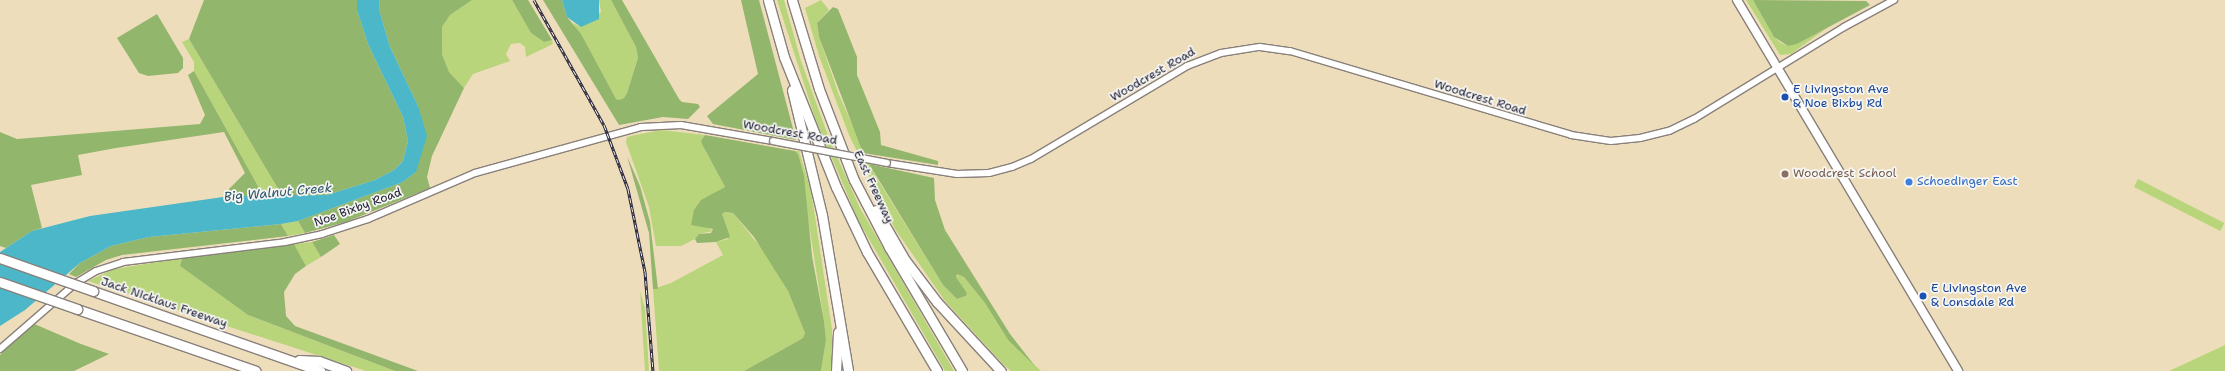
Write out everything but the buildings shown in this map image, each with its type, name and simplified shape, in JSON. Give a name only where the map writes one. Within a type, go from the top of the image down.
[{"type":"highway","points":[[768,0],[784,57],[822,215],[848,371]]},
{"type":"highway","name":"East Freeway","points":[[792,0],[809,59],[831,120],[871,214],[962,371]]},
{"type":"highway","points":[[784,57],[810,125],[851,220],[937,371]]},
{"type":"highway","points":[[831,120],[858,177],[905,260],[954,324],[1001,371]]},
{"type":"highway","name":"Jack Nicklaus Freeway","points":[[0,258],[320,371]]},
{"type":"highway","points":[[0,282],[256,371]]},
{"type":"highway","points":[[836,371],[840,320]]},
{"type":"highway","points":[[286,359],[319,362],[346,371]]},
{"type":"main road","points":[[1737,0],[1958,371]]},
{"type":"street","points":[[1778,69],[1844,27],[1894,0]]},
{"type":"street","name":"Woodcrest Road","points":[[695,127],[956,174],[989,173],[1012,167],[1032,159],[1187,66],[1208,57],[1245,48],[1290,50],[1552,130],[1611,141],[1640,138],[1675,128],[1778,69]]},
{"type":"street","name":"Noe Bixby Road","points":[[0,348],[70,288],[92,273],[116,264],[156,256],[285,242],[322,234],[368,219],[475,173],[520,159],[651,125],[695,127]]},
{"type":"green space","points":[[204,0],[357,0],[357,10],[368,44],[403,117],[408,141],[403,161],[394,170],[375,180],[327,195],[283,197],[189,39]]},
{"type":"green space","points":[[379,0],[472,0],[450,15],[442,27],[442,54],[449,72],[464,88],[432,156],[427,177],[430,188],[346,222],[305,233],[298,221],[403,182],[416,172],[418,106],[390,47],[380,13]]},
{"type":"green space","points":[[472,0],[512,0],[531,33],[544,42],[552,40],[553,44],[526,57],[525,47],[520,43],[511,44],[506,54],[510,61],[473,74],[464,88],[449,72],[442,54],[442,27],[450,15]]},
{"type":"green space","points":[[512,0],[528,0],[552,40],[544,42],[531,33]]},
{"type":"green space","points":[[543,0],[562,0],[567,17],[581,34],[616,99],[619,100],[624,98],[627,93],[638,58],[636,47],[611,0],[622,0],[679,99],[682,102],[698,104],[700,107],[688,119],[663,117],[619,125]]},
{"type":"green space","points":[[599,0],[611,0],[636,47],[638,58],[627,93],[624,98],[619,100],[616,99],[573,23],[581,27],[601,12]]},
{"type":"green space","points":[[741,0],[759,0],[796,140],[713,124],[707,116],[758,74]]},
{"type":"green space","points":[[777,0],[784,0],[801,61],[830,141],[860,208],[954,371],[945,371],[858,220],[815,118]]},
{"type":"green space","points":[[821,0],[829,10],[817,23],[819,37],[839,95],[876,177],[943,285],[957,299],[966,296],[967,293],[956,277],[957,274],[964,277],[985,303],[1008,340],[1041,371],[1011,371],[1003,364],[945,301],[895,229],[849,135],[819,56],[805,8]]},
{"type":"green space","points":[[1746,0],[1753,0],[1774,37],[1781,43],[1788,46],[1797,44],[1827,28],[1791,54],[1780,55]]},
{"type":"green space","points":[[1753,0],[1866,1],[1870,5],[1797,44],[1788,46],[1774,37]]},
{"type":"green space","points":[[833,7],[838,9],[857,57],[857,75],[880,132],[881,145],[938,161],[938,165],[863,153],[819,37],[817,23]]},
{"type":"green space","points":[[157,14],[183,58],[183,68],[178,73],[148,76],[139,73],[117,38]]},
{"type":"green space","points":[[189,39],[283,197],[264,197],[194,71],[194,62],[182,42]]},
{"type":"green space","points":[[194,71],[264,197],[230,196],[229,189],[245,173],[224,132],[78,155],[82,175],[31,185],[42,228],[32,231],[6,248],[0,246],[0,132],[17,139],[200,124],[205,115],[188,75]]},
{"type":"green space","points":[[662,130],[705,135],[703,146],[725,187],[698,203],[707,227],[713,231],[699,234],[695,239],[681,246],[656,246],[649,207],[626,142],[627,137]]},
{"type":"green space","points":[[705,135],[795,151],[798,154],[804,176],[812,256],[824,321],[826,340],[821,371],[744,371],[803,338],[805,333],[788,291],[754,237],[733,213],[725,212],[722,214],[730,237],[716,242],[697,243],[695,239],[699,234],[711,233],[713,229],[691,225],[694,210],[701,200],[725,187],[701,141]]},
{"type":"green space","points":[[795,151],[799,151],[811,190],[832,329],[832,371],[821,371],[826,340],[824,321],[798,154]]},
{"type":"green space","points":[[627,156],[640,186],[650,222],[658,289],[653,289],[649,233]]},
{"type":"green space","points":[[869,164],[934,178],[935,200],[945,230],[1010,334],[1035,366],[1008,340],[985,303],[964,277],[957,274],[956,277],[967,293],[966,296],[957,299],[943,285]]},
{"type":"green space","points":[[2138,179],[2224,223],[2220,231],[2134,187]]},
{"type":"green space","points":[[725,212],[733,213],[766,254],[788,291],[805,333],[803,338],[744,371],[659,371],[653,289],[671,283],[723,255],[716,242],[728,239],[722,214]]},
{"type":"green space","points":[[298,221],[305,233],[288,236],[281,224]]},
{"type":"green space","points":[[281,224],[288,236],[122,255],[106,260],[76,277],[69,274],[80,263],[111,246],[149,237]]},
{"type":"green space","points":[[334,235],[340,244],[321,257],[312,242]]},
{"type":"green space","points":[[312,242],[321,257],[306,266],[294,244]]},
{"type":"green space","points":[[294,244],[306,266],[295,274],[284,292],[286,316],[295,326],[418,371],[395,371],[248,315],[180,266],[182,258]]},
{"type":"green space","points":[[182,258],[180,266],[248,315],[395,371],[366,371],[88,281],[114,269]]},
{"type":"green space","points":[[640,291],[645,308],[649,371],[645,371]]},
{"type":"green space","points":[[32,323],[109,354],[74,371],[0,371],[0,355]]},
{"type":"green space","points":[[2225,345],[2225,371],[2169,371]]},
{"type":"water","points":[[357,0],[379,0],[380,13],[390,47],[418,106],[427,136],[416,172],[403,182],[298,221],[149,237],[111,246],[80,263],[25,310],[0,326],[0,252],[32,231],[90,216],[230,196],[327,195],[375,180],[394,170],[403,161],[408,141],[403,117],[368,44],[357,10]]},
{"type":"water","points":[[562,0],[599,0],[599,19],[581,27],[567,17]]},
{"type":"railway","points":[[534,0],[604,125],[628,189],[645,272],[653,371]]},
{"type":"place","name":"E Livingston Ave & Noe Bixby Rd","points":[[1785,97]]},
{"type":"place","name":"Woodcrest School","points":[[1785,174]]},
{"type":"place","name":"Schoedinger East","points":[[1909,182]]},
{"type":"place","name":"E Livingston Ave & Lonsdale Rd","points":[[1923,296]]},
{"type":"water label","name":"Big Walnut Creek","points":[[278,193]]}]
